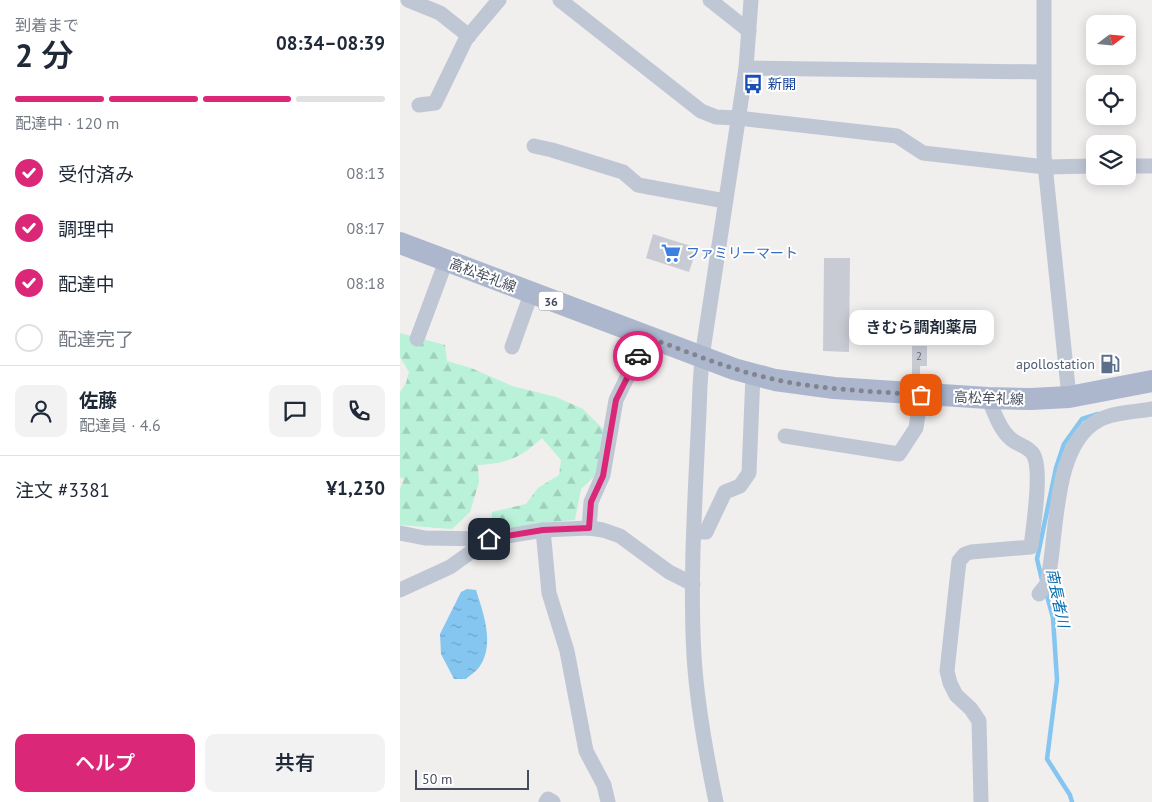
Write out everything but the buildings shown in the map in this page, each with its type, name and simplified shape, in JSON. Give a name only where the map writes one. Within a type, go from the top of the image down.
[{"type":"main road","name":"高松牟礼線","points":[[400,243],[734,369],[775,380],[834,388],[921,395],[1031,399],[1069,397],[1152,382]]},
{"type":"street","points":[[408,0],[440,13],[469,36]]},
{"type":"street","points":[[419,105],[435,103],[469,36],[500,0]]},
{"type":"street","points":[[560,0],[701,111],[716,117],[897,136],[923,153],[1045,166],[1086,166]]},
{"type":"street","points":[[710,0],[749,31]]},
{"type":"street","points":[[716,802],[700,712],[694,656],[693,584],[702,357],[746,68],[751,0]]},
{"type":"street","points":[[1044,0],[1045,166],[1069,397]]},
{"type":"street","points":[[746,68],[1044,72]]},
{"type":"street","points":[[534,146],[624,172],[638,185],[725,201]]},
{"type":"street","points":[[1136,166],[1152,166]]},
{"type":"street","points":[[417,339],[446,261]]},
{"type":"street","points":[[512,347],[531,294]]},
{"type":"street","points":[[589,528],[591,502],[603,476],[616,400],[647,337]]},
{"type":"street","points":[[695,532],[706,532],[726,492],[740,486],[749,473],[753,374]]},
{"type":"street","points":[[785,436],[899,454],[916,428],[921,395]]},
{"type":"street","points":[[988,398],[1001,426],[1011,438],[1032,453],[1036,461],[1043,544],[1043,589]]},
{"type":"street","points":[[1043,544],[1064,470],[1076,441],[1099,420],[1152,409]]},
{"type":"street","points":[[400,532],[425,538],[489,539],[543,530],[589,528],[603,530],[620,536],[669,572],[693,584]]},
{"type":"street","points":[[543,530],[549,593],[567,651],[586,751],[604,785],[608,802]]},
{"type":"street","points":[[400,590],[450,567],[489,539]]},
{"type":"street","points":[[981,802],[979,720],[971,709],[956,695],[947,671],[959,561],[965,554],[971,552],[1043,544]]},
{"type":"street","points":[[546,802],[548,799],[553,802]]},
{"type":"green space","points":[[400,333],[445,345],[447,361],[471,368],[512,386],[556,397],[583,409],[604,430],[598,473],[581,489],[575,520],[540,523],[491,533],[492,512],[526,504],[538,488],[559,475],[561,460],[542,438],[520,455],[506,461],[478,465],[479,482],[470,512],[452,529],[400,525],[400,489],[404,479],[400,477],[400,392],[406,383],[409,372],[400,357]]},
{"type":"water","points":[[467,589],[476,590],[486,628],[487,648],[477,670],[466,679],[454,679],[441,654],[440,634],[461,592]]},
{"type":"waterway","name":"南長者川","points":[[1042,580],[1037,559],[1056,468],[1064,444],[1082,419],[1098,414]]},
{"type":"waterway","name":"南長者川","points":[[1046,592],[1053,618],[1057,680],[1047,759],[1070,795],[1072,802]]},
{"type":"way so far","points":[[638,356],[647,337],[734,369],[775,380],[834,388],[921,395]]},
{"type":"place","name":"新開","points":[[753,84]]},
{"type":"place","name":"ファミリーマート","points":[[671,253]]},
{"type":"place","name":"apollostation","points":[[1110,364]]},
{"type":"place","name":"きむら調剤薬局","points":[[921,395]]},
{"type":"route","points":[[489,539],[543,530],[589,528],[591,502],[603,476],[616,400],[638,356]]}]
